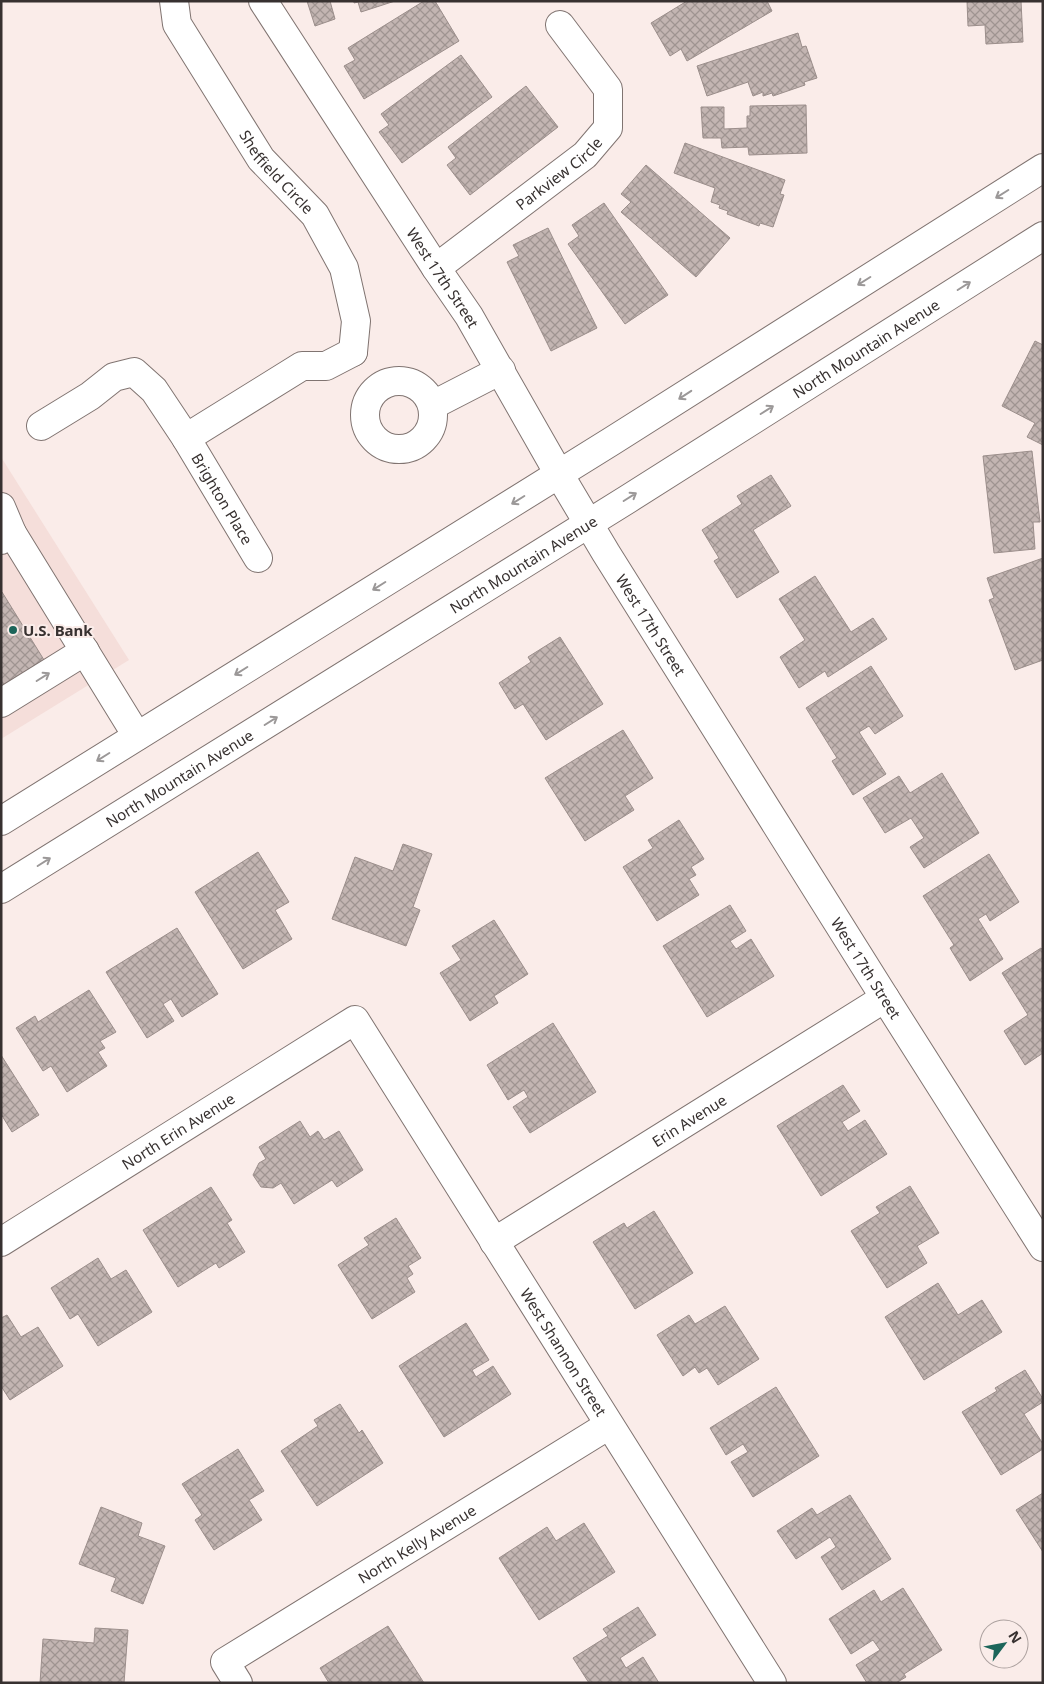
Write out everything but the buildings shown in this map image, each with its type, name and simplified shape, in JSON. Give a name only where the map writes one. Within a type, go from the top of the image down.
[{"type":"street","name":"Sheffield Circle","points":[[174,1],[177,24],[261,159],[315,215],[344,268],[356,321],[353,352]]},
{"type":"street","name":"West 17th Street","points":[[263,1],[436,268],[470,316],[559,474],[589,523],[884,998],[1043,1247]]},
{"type":"street","name":"Parkview Circle","points":[[436,268],[585,155],[608,128],[608,89],[560,25]]},
{"type":"street","points":[[1,820],[559,474],[1043,168]]},
{"type":"street","name":"North Mountain Avenue","points":[[1,889],[589,523],[1043,236]]},
{"type":"street","points":[[186,438],[302,366],[326,366],[353,352],[378,386]]},
{"type":"street","points":[[433,405],[501,370]]},
{"type":"street","name":"Brighton Place","points":[[41,426],[90,396],[114,376],[134,372],[154,390],[186,438],[258,558]]},
{"type":"street","points":[[404,380],[416,384],[426,393],[433,405],[434,419],[429,432],[420,442],[408,448],[395,449],[382,445],[372,436],[366,423],[364,410],[378,386],[391,381],[404,380]]},
{"type":"street","points":[[1,507],[7,536],[86,651],[137,736]]},
{"type":"street","points":[[1,703],[86,651]]},
{"type":"street","name":"Erin Avenue","points":[[494,1242],[884,998]]},
{"type":"street","name":"West Shannon Street","points":[[355,1020],[772,1683]]},
{"type":"street","name":"North Erin Avenue","points":[[1,1242],[355,1020]]},
{"type":"street","name":"North Kelly Avenue","points":[[232,1672],[609,1425]]},
{"type":"shaded area","points":[[1,457],[129,660],[1,739]]},
{"type":"place","name":"U.S. Bank","points":[[13,630]]}]
